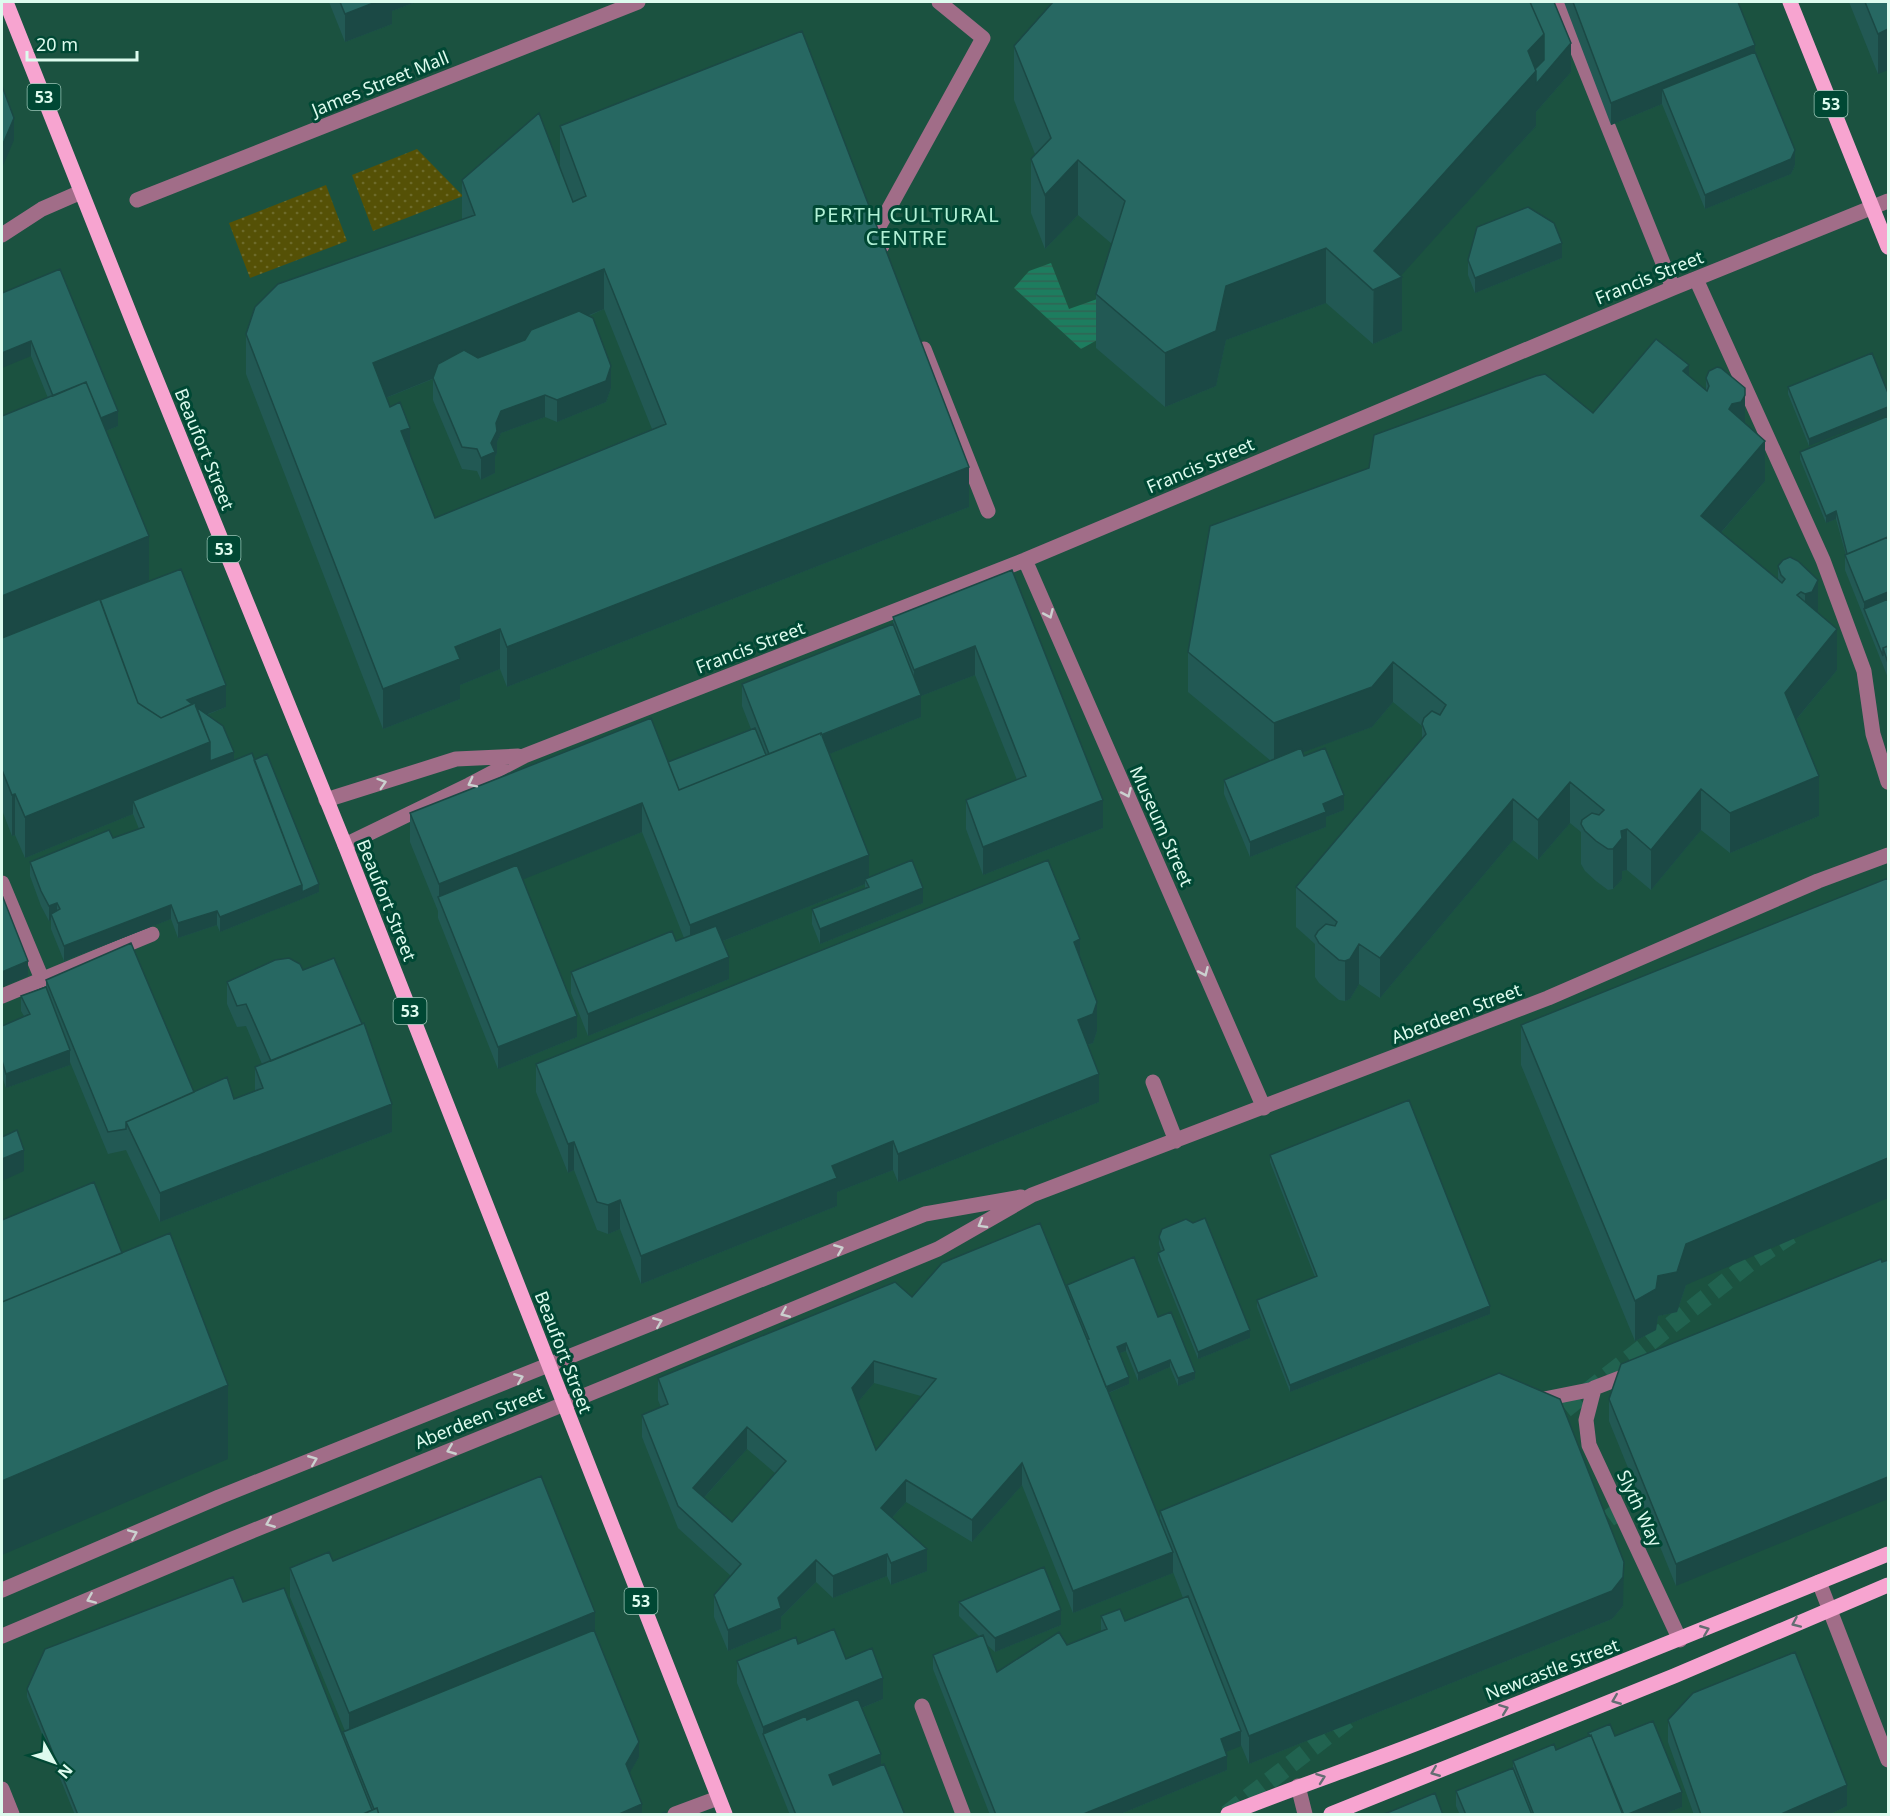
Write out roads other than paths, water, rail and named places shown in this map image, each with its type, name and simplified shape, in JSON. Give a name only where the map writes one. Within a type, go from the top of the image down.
[{"type":"main road","name":"Beaufort Street","points":[[6,2],[345,845],[725,1815]]},
{"type":"main road","name":"53","points":[[1790,2],[1888,247]]},
{"type":"main road","name":"Newcastle Street","points":[[1228,1815],[1680,1640],[1888,1554]]},
{"type":"main road","points":[[1331,1815],[1674,1676],[1888,1585]]},
{"type":"street","name":"James Street Mall","points":[[137,200],[638,2]]},
{"type":"street","points":[[888,260],[876,232],[983,38],[939,2]]},
{"type":"street","points":[[1558,2],[1673,288]]},
{"type":"street","points":[[2,235],[42,209],[81,192]]},
{"type":"street","name":"Francis Street","points":[[345,845],[524,756],[1025,561],[1673,288],[1888,201]]},
{"type":"street","points":[[1696,279],[1823,560],[1864,671],[1873,734],[1888,782]]},
{"type":"street","points":[[919,338],[988,511]]},
{"type":"street","name":"Museum Street","points":[[1025,561],[1264,1108]]},
{"type":"street","name":"Francis Street","points":[[326,800],[456,759],[524,756]]},
{"type":"street","name":"Aberdeen Street","points":[[2,1636],[938,1249],[1032,1195],[1548,998],[1818,882],[1888,855]]},
{"type":"street","points":[[2,883],[42,979]]},
{"type":"street","points":[[2,996],[152,934]]},
{"type":"street","points":[[1153,1083],[1176,1141]]},
{"type":"street","name":"Aberdeen Street","points":[[2,1590],[219,1497],[925,1214],[1032,1195]]},
{"type":"street","points":[[1519,1392],[1539,1400],[1594,1389],[1648,1367]]},
{"type":"street","name":"Slyth Way","points":[[1594,1389],[1586,1420],[1589,1444],[1680,1640]]},
{"type":"street","points":[[1819,1582],[1888,1760]]},
{"type":"street","points":[[922,1706],[963,1815]]},
{"type":"street","points":[[1298,1786],[1305,1815]]},
{"type":"street","points":[[2,1789],[12,1815]]},
{"type":"street","points":[[675,1815],[718,1798]]},
{"type":"tunnel","points":[[1544,1426],[1752,1261],[1791,1235]]},
{"type":"tunnel","points":[[1587,1534],[1659,1482]]},
{"type":"tunnel","points":[[1227,1814],[1354,1715]]},
{"type":"district","name":"PERTH CULTURAL CENTRE","points":[[907,226]]}]
